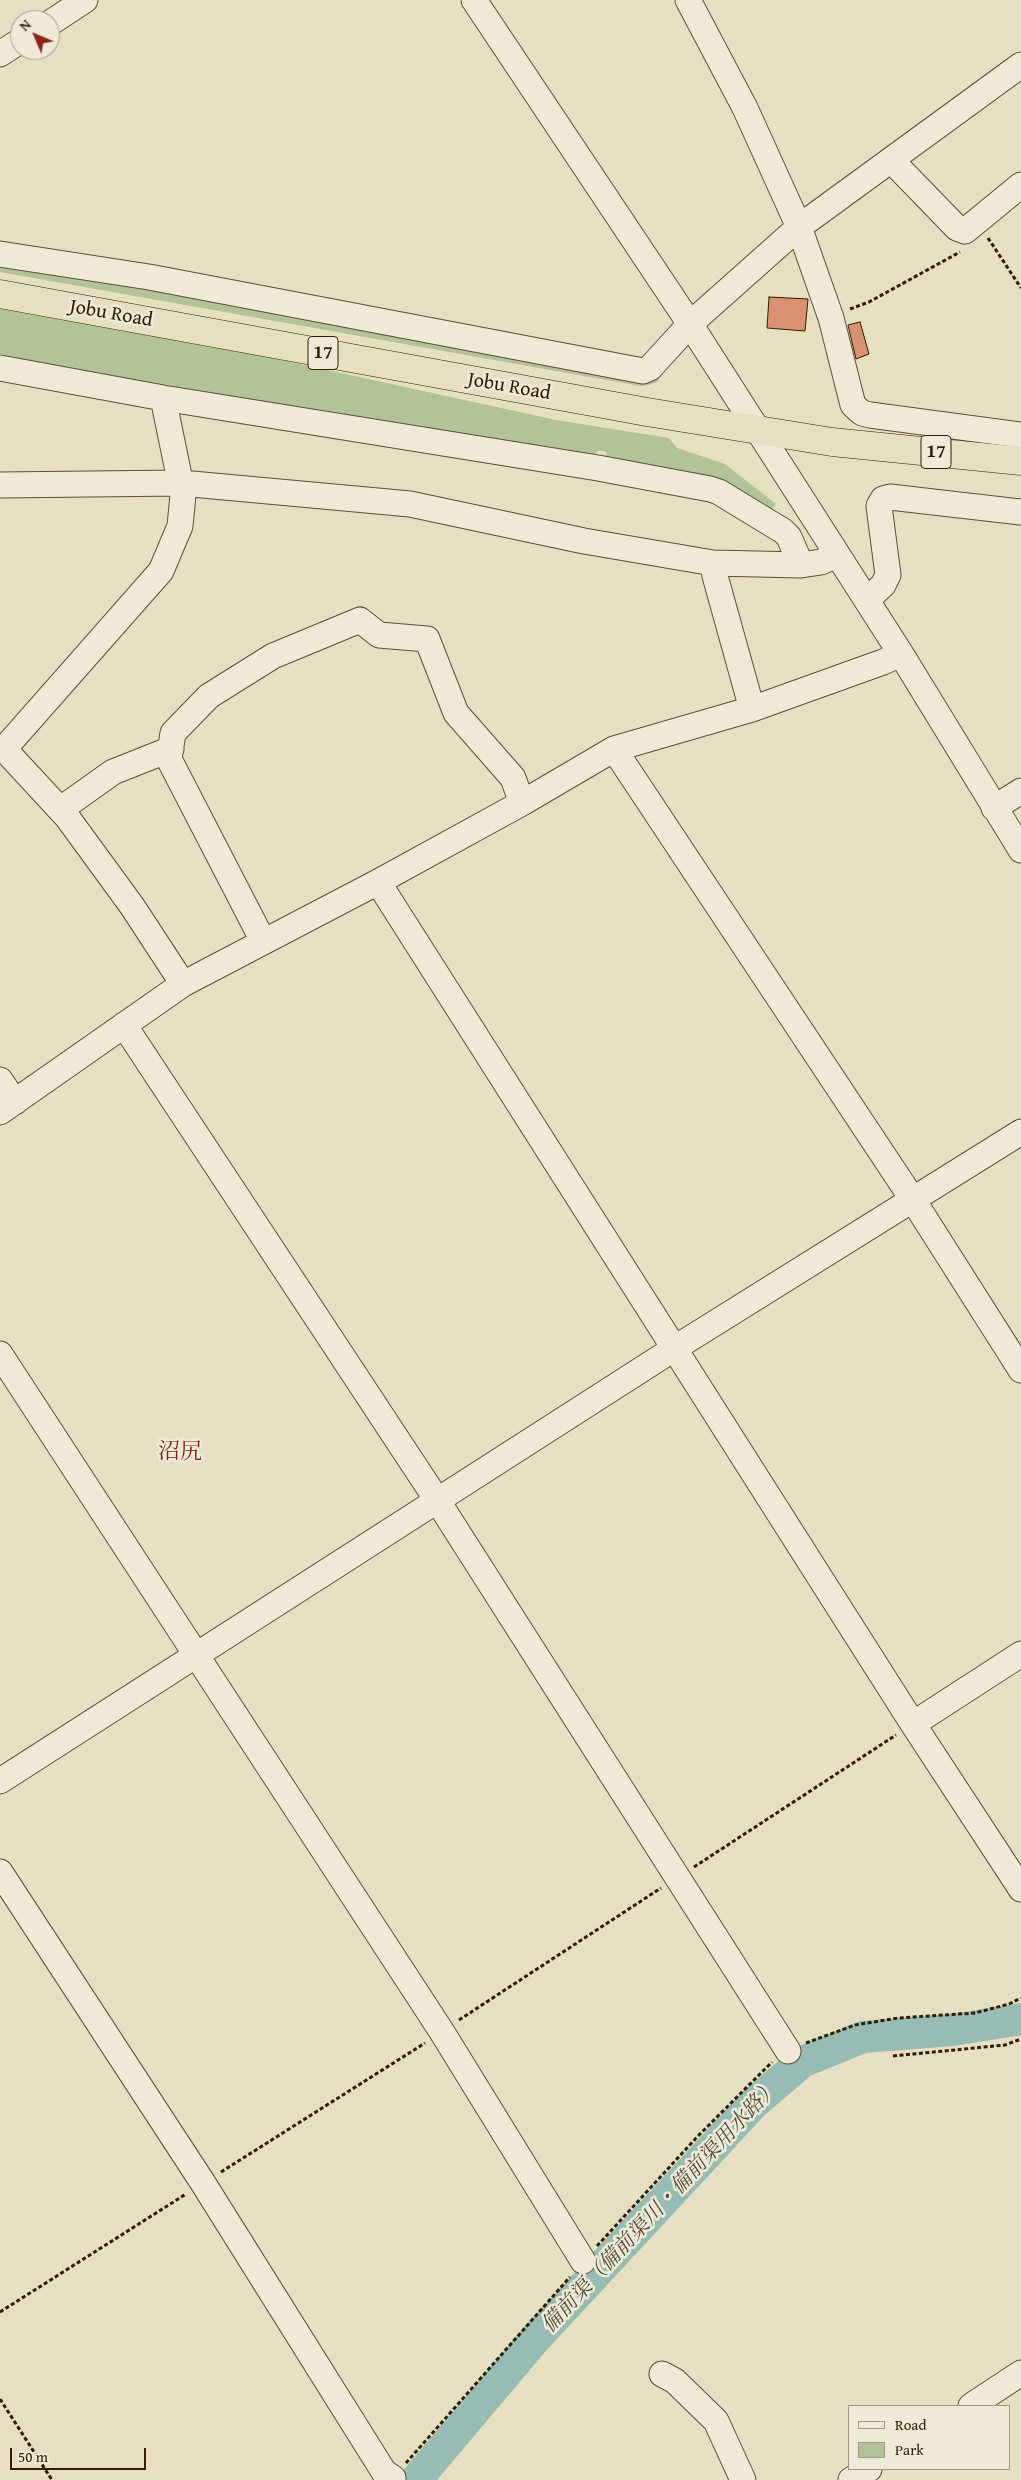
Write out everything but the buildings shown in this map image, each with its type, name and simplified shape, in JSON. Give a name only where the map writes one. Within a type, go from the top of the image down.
[{"type":"highway","name":"Jobu Road","points":[[0,294],[758,430],[832,442],[1021,461]]},
{"type":"street","points":[[60,16],[84,0]]},
{"type":"street","points":[[474,0],[690,324],[901,654],[1021,850]]},
{"type":"street","points":[[688,0],[745,108],[799,227],[831,318],[853,405],[862,413],[870,415],[1021,435]]},
{"type":"street","points":[[0,254],[158,279],[643,371],[650,368],[690,324],[799,227],[1021,65]]},
{"type":"street","points":[[891,160],[957,228],[971,226],[1021,185]]},
{"type":"street","points":[[0,368],[164,398],[588,467],[710,489],[719,492],[783,531],[789,537],[801,565]]},
{"type":"street","points":[[164,398],[163,406],[183,496],[180,526],[162,571],[4,749],[61,809],[132,906],[183,984]]},
{"type":"street","points":[[0,485],[181,483],[410,504],[584,541],[713,563],[801,565],[821,562],[837,555]]},
{"type":"street","points":[[867,600],[883,585],[888,576],[879,513],[879,506],[883,499],[890,497],[1021,512]]},
{"type":"street","points":[[713,563],[752,708]]},
{"type":"street","points":[[263,941],[169,758],[173,733],[209,696],[273,656],[360,620],[379,635],[427,639],[456,713],[513,778],[522,803]]},
{"type":"street","points":[[0,1080],[8,1107],[183,984],[378,882],[522,803],[614,749],[752,708],[901,654]]},
{"type":"street","points":[[61,809],[113,772],[170,749]]},
{"type":"street","points":[[614,749],[913,1200],[1021,1370]]},
{"type":"street","points":[[994,808],[1021,791]]},
{"type":"street","points":[[378,882],[913,1724],[1021,1889]]},
{"type":"street","points":[[124,1025],[438,1500],[788,2052]]},
{"type":"street","points":[[0,1781],[675,1348],[1021,1132]]},
{"type":"street","points":[[0,1354],[442,2032],[583,2261]]},
{"type":"street","points":[[913,1724],[1021,1654]]},
{"type":"street","points":[[0,1872],[203,2183],[384,2472],[392,2478]]},
{"type":"street","points":[[973,2405],[1021,2373]]},
{"type":"street","points":[[662,2374],[675,2381],[716,2422],[743,2480]]},
{"type":"street","points":[[851,2480],[867,2470]]},
{"type":"path","points":[[971,226],[1021,288]]},
{"type":"path","points":[[831,318],[870,302],[963,250],[968,243],[971,226]]},
{"type":"path","points":[[392,2478],[583,2261],[698,2136],[761,2072],[788,2052],[855,2025],[898,2018],[975,2013],[1009,2004],[1021,1998]]},
{"type":"path","points":[[893,2056],[1005,2045],[1021,2039]]},
{"type":"path","points":[[0,2399],[52,2480]]},
{"type":"green space","points":[[0,264],[150,282],[640,379],[674,353],[670,364],[657,382],[640,386],[0,272]]},
{"type":"green space","points":[[0,309],[277,359],[556,420],[669,438],[677,448],[725,464],[776,504],[771,510],[719,478],[605,459],[607,452],[598,450],[595,457],[159,386],[0,354]]},
{"type":"waterway","name":"備前渠（備前渠川・備前渠用水路）","points":[[416,2480],[535,2339],[754,2103],[802,2062],[863,2037],[953,2030],[1021,2019]]},
{"type":"district","name":"沼尻","points":[[180,1452]]}]
